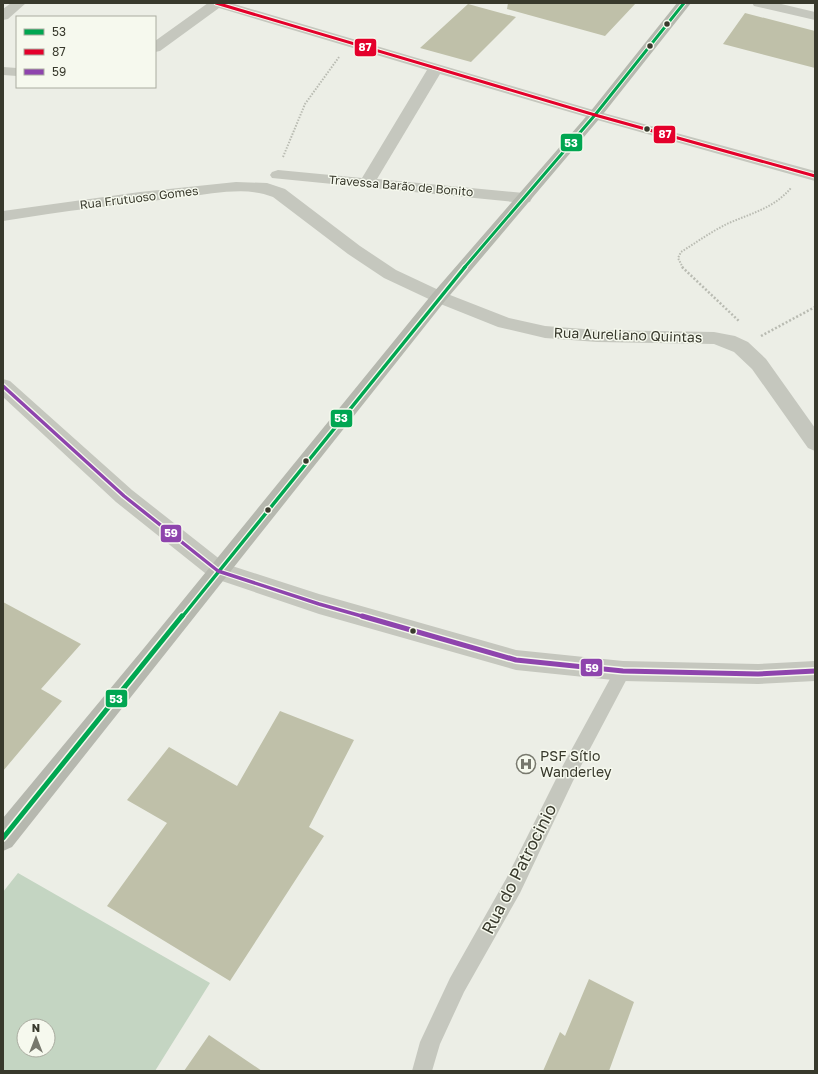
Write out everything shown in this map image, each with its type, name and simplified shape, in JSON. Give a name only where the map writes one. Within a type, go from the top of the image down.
[{"type":"street","points":[[3,15],[19,3]]},
{"type":"street","points":[[156,47],[216,3],[595,115],[808,175]]},
{"type":"street","points":[[3,838],[147,662],[218,571],[438,297],[595,115],[684,3]]},
{"type":"street","points":[[759,3],[815,16]]},
{"type":"street","points":[[367,183],[436,68]]},
{"type":"street","points":[[3,70],[16,72]]},
{"type":"street","name":"Travessa Barão de Bonito","points":[[277,182],[367,183],[524,198]]},
{"type":"street","name":"Rua Frutuoso Gomes","points":[[3,216],[125,199],[236,187],[258,187],[277,182]]},
{"type":"street","name":"Rua Aureliano Quintas","points":[[277,182],[354,250],[390,274],[438,297],[506,323],[546,332],[597,336],[700,336],[728,341],[741,347]]},
{"type":"street","points":[[741,347],[759,364],[815,443]]},
{"type":"street","points":[[3,386],[124,496],[218,571],[319,604],[516,660],[623,671],[758,674],[815,671]]},
{"type":"lane","name":"Rua do Patrocinio","points":[[422,1071],[430,1042],[456,985],[512,886],[567,775],[623,671]]},
{"type":"path","points":[[277,182],[284,154],[305,104],[349,42]]},
{"type":"path","points":[[740,322],[681,266],[678,258],[680,252],[729,223],[755,214],[776,202],[808,175]]},
{"type":"path","points":[[741,347],[815,307]]},
{"type":"green space","points":[[18,873],[210,983],[155,1071],[3,1071],[3,892]]},
{"type":"building","points":[[508,3],[636,3],[605,36],[507,9]]},
{"type":"building","points":[[468,4],[516,17],[471,62],[420,48]]},
{"type":"building","points":[[745,13],[815,31],[815,68],[723,44]]},
{"type":"building","points":[[3,602],[81,644],[41,689],[62,701],[3,771]]},
{"type":"building","points":[[280,711],[354,740],[309,827],[324,836],[230,981],[107,906],[167,823],[127,800],[169,747],[237,786]]},
{"type":"building","points":[[589,979],[634,1002],[609,1071],[543,1071],[560,1032],[565,1036]]},
{"type":"building","points":[[209,1035],[262,1071],[184,1071]]},
{"type":"transit line","name":"87","points":[[216,3],[595,115],[815,176]]},
{"type":"transit line","name":"53","points":[[3,838],[439,297],[595,115],[684,3]]},
{"type":"transit line","name":"59","points":[[3,386],[124,496],[218,571],[319,604],[516,660],[623,671],[758,674],[815,671]]},
{"type":"place","name":"PSF Sítio Wanderley","points":[[526,764]]}]
